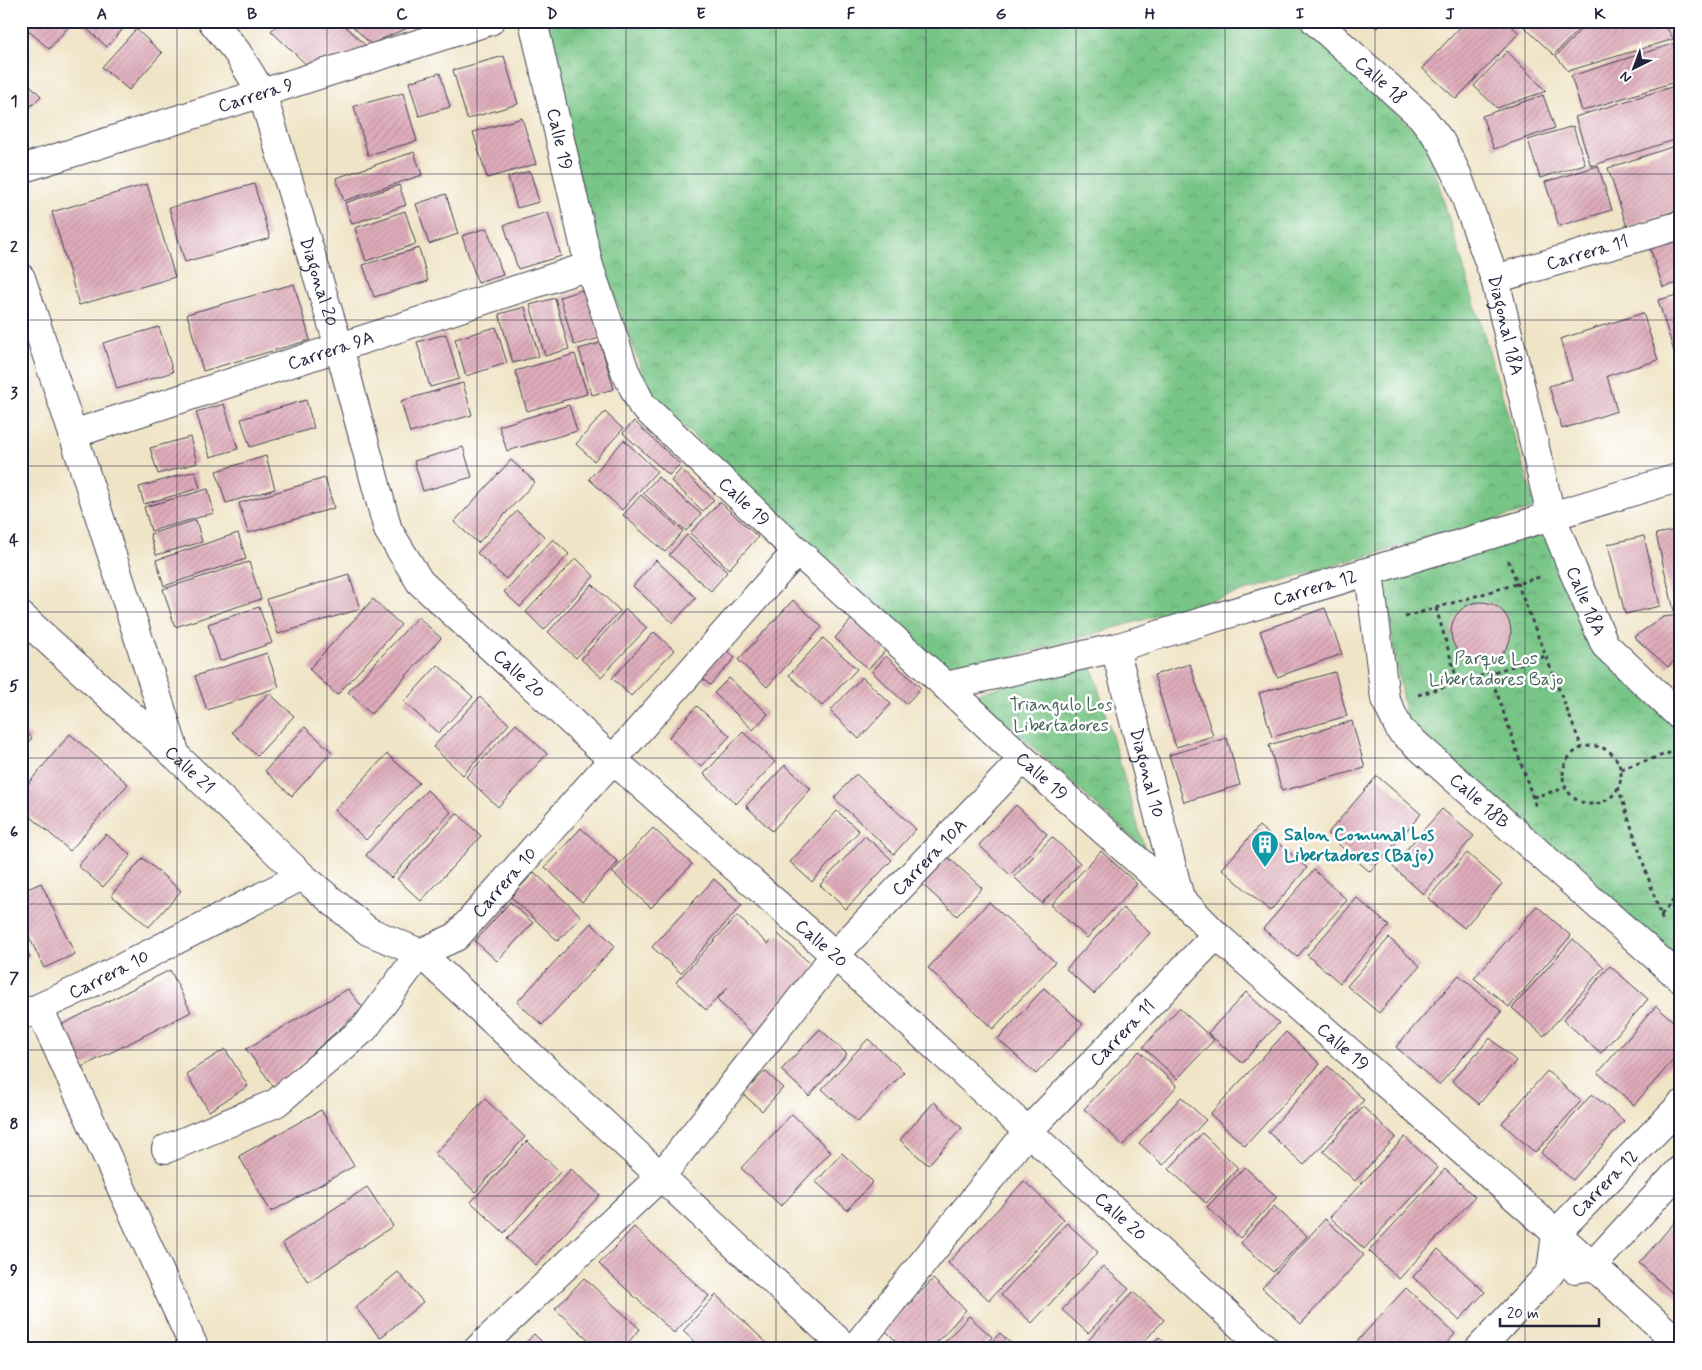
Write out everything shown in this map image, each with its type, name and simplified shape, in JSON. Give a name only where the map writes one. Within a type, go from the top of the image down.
[{"type":"street","points":[[212,21],[238,52],[262,93]]},
{"type":"street","name":"Carrera 9","points":[[21,169],[490,21]]},
{"type":"street","name":"Calle 19","points":[[533,21],[589,266],[625,371],[642,405],[1023,759],[1180,898],[1216,935],[1681,1345]]},
{"type":"street","name":"Calle 18","points":[[1315,21],[1422,116],[1441,142]]},
{"type":"street","name":"Diagonal 20","points":[[262,93],[339,347],[388,530]]},
{"type":"street","name":"Diagonal 18A","points":[[1441,142],[1457,174],[1495,280],[1551,515]]},
{"type":"street","name":"Carrera 11","points":[[1495,280],[1681,225]]},
{"type":"street","name":"Carrera 9A","points":[[73,434],[589,266]]},
{"type":"street","name":"Calle 21","points":[[21,278],[177,757],[302,876],[368,931],[420,953],[847,1349]]},
{"type":"street","name":"Carrera 12","points":[[946,686],[1115,648],[1681,477]]},
{"type":"street","name":"Calle 18A","points":[[1551,515],[1605,645],[1681,717]]},
{"type":"street","name":"Calle 20","points":[[388,530],[420,582],[612,759],[835,955],[1029,1130],[1266,1349]]},
{"type":"street","name":"Carrera 10","points":[[166,1149],[276,1104],[365,1028],[420,953],[456,936],[797,551]]},
{"type":"street","name":"Calle 18B","points":[[1369,572],[1384,699],[1400,730],[1681,979]]},
{"type":"street","points":[[21,616],[177,757]]},
{"type":"street","name":"Diagonal 10","points":[[1115,648],[1180,898]]},
{"type":"street","name":"Carrera 10A","points":[[478,1349],[661,1176],[835,955],[1023,759]]},
{"type":"street","name":"Carrera 10","points":[[30,1012],[88,985],[302,876]]},
{"type":"street","name":"Carrera 11","points":[[854,1349],[1029,1130],[1216,935]]},
{"type":"street","points":[[30,1012],[195,1349]]},
{"type":"street","name":"Carrera 12","points":[[1551,1272],[1556,1233],[1681,1105]]},
{"type":"street","points":[[1479,1349],[1551,1272],[1592,1266],[1681,1169]]},
{"type":"path","points":[[1497,532],[1582,748]]},
{"type":"path","points":[[1376,625],[1572,568]]},
{"type":"path","points":[[1436,608],[1458,683]]},
{"type":"path","points":[[1387,705],[1546,656]]},
{"type":"path","points":[[1490,673],[1539,815]]},
{"type":"path","points":[[1592,746],[1610,752],[1620,769],[1621,778],[1614,794],[1598,804],[1580,802],[1566,788],[1563,779],[1567,760],[1573,753],[1582,748],[1592,746]]},
{"type":"path","points":[[1620,769],[1675,751],[1681,766]]},
{"type":"path","points":[[1618,787],[1664,923]]},
{"type":"path","points":[[1532,797],[1566,788]]},
{"type":"path","points":[[1681,845],[1676,860],[1678,875],[1681,881]]},
{"type":"path","points":[[1661,915],[1681,891]]},
{"type":"green space","points":[[554,21],[1301,21],[1426,142],[1536,508],[953,674],[652,398],[600,258],[540,25]]},
{"type":"green space","name":"Parque Los Libertadores Bajo","points":[[1543,528],[1596,653],[1681,733],[1681,962],[1406,720],[1383,584]]},
{"type":"green space","name":"Triangulo Los Libertadores","points":[[1090,660],[1145,850],[975,694]]},
{"type":"building","points":[[21,21],[70,21],[72,23],[49,49],[21,24]]},
{"type":"building","points":[[78,21],[130,21],[107,47]]},
{"type":"building","points":[[281,21],[340,21],[367,47],[310,68],[271,31]]},
{"type":"building","points":[[347,21],[410,21],[414,25],[371,44]]},
{"type":"building","points":[[1370,21],[1384,21],[1377,28]]},
{"type":"building","points":[[1466,21],[1506,21],[1519,33],[1456,99],[1422,68]]},
{"type":"building","points":[[1528,21],[1586,21],[1554,55],[1523,26]]},
{"type":"building","points":[[1589,21],[1662,21],[1674,39],[1568,71],[1556,56]]},
{"type":"building","points":[[136,29],[162,53],[129,90],[102,67]]},
{"type":"building","points":[[1676,43],[1681,58],[1681,80],[1582,111],[1571,76]]},
{"type":"building","points":[[1507,51],[1546,91],[1497,108],[1474,86]]},
{"type":"building","points":[[504,56],[518,104],[467,119],[453,70]]},
{"type":"building","points":[[440,73],[450,107],[419,116],[409,82]]},
{"type":"building","points":[[21,76],[41,96],[21,116]]},
{"type":"building","points":[[1681,84],[1681,138],[1591,166],[1575,117]]},
{"type":"building","points":[[403,93],[417,141],[368,155],[354,106]]},
{"type":"building","points":[[1543,95],[1555,128],[1494,149],[1482,116]]},
{"type":"building","points":[[522,118],[536,164],[487,178],[473,132]]},
{"type":"building","points":[[1573,126],[1585,164],[1540,178],[1528,140]]},
{"type":"building","points":[[1681,144],[1681,209],[1627,227],[1608,168]]},
{"type":"building","points":[[414,152],[422,175],[344,201],[336,178]]},
{"type":"building","points":[[1598,166],[1612,210],[1559,226],[1545,182]]},
{"type":"building","points":[[530,171],[539,202],[517,208],[508,177]]},
{"type":"building","points":[[147,184],[175,277],[79,305],[52,212]]},
{"type":"building","points":[[254,184],[270,238],[185,262],[169,208]]},
{"type":"building","points":[[399,185],[406,205],[352,224],[345,203]]},
{"type":"building","points":[[446,194],[458,234],[429,244],[416,204]]},
{"type":"building","points":[[405,211],[416,244],[366,261],[355,228]]},
{"type":"building","points":[[548,212],[561,256],[518,269],[504,225]]},
{"type":"building","points":[[487,228],[503,275],[478,283],[462,236]]},
{"type":"building","points":[[1681,236],[1681,282],[1663,287],[1649,245]]},
{"type":"building","points":[[419,248],[428,281],[374,297],[363,265]]},
{"type":"building","points":[[294,284],[310,340],[203,371],[187,314]]},
{"type":"building","points":[[585,289],[600,338],[574,345],[560,297]]},
{"type":"building","points":[[1681,294],[1681,371],[1680,371],[1658,300]]},
{"type":"building","points":[[555,298],[569,349],[545,356],[530,305]]},
{"type":"building","points":[[525,307],[539,356],[513,363],[499,314]]},
{"type":"building","points":[[1643,313],[1658,360],[1607,376],[1617,411],[1562,429],[1549,386],[1572,379],[1560,339]]},
{"type":"building","points":[[159,327],[173,372],[117,389],[103,343]]},
{"type":"building","points":[[496,327],[507,363],[466,376],[455,339]]},
{"type":"building","points":[[446,334],[459,379],[430,387],[417,342]]},
{"type":"building","points":[[600,343],[614,389],[592,395],[579,349]]},
{"type":"building","points":[[575,354],[587,394],[527,411],[515,371]]},
{"type":"building","points":[[463,383],[472,415],[410,433],[401,401]]},
{"type":"building","points":[[306,400],[314,428],[250,447],[241,419]]},
{"type":"building","points":[[224,404],[238,449],[210,457],[196,412]]},
{"type":"building","points":[[569,405],[577,431],[507,451],[499,426]]},
{"type":"building","points":[[605,412],[623,429],[594,461],[576,444]]},
{"type":"building","points":[[634,421],[680,464],[669,475],[623,433]]},
{"type":"building","points":[[190,437],[197,463],[158,474],[150,448]]},
{"type":"building","points":[[624,440],[657,471],[622,510],[589,479]]},
{"type":"building","points":[[463,447],[472,477],[423,491],[414,461]]},
{"type":"building","points":[[266,456],[275,489],[226,503],[216,471]]},
{"type":"building","points":[[511,460],[535,482],[478,543],[454,522]]},
{"type":"building","points":[[681,469],[714,500],[703,511],[671,481]]},
{"type":"building","points":[[195,471],[200,488],[144,504],[139,487]]},
{"type":"building","points":[[658,477],[701,514],[686,531],[643,493]]},
{"type":"building","points":[[325,478],[334,508],[248,533],[239,503]]},
{"type":"building","points":[[208,489],[214,513],[151,531],[144,507]]},
{"type":"building","points":[[641,495],[683,531],[665,552],[623,515]]},
{"type":"building","points":[[720,502],[758,537],[729,569],[690,533]]},
{"type":"building","points":[[517,511],[545,537],[506,579],[477,553]]},
{"type":"building","points":[[196,520],[202,542],[156,555],[150,534]]},
{"type":"building","points":[[1681,529],[1681,609],[1674,611],[1656,534]]},
{"type":"building","points":[[238,533],[246,559],[164,586],[156,560]]},
{"type":"building","points":[[687,535],[727,572],[711,591],[669,555]]},
{"type":"building","points":[[1644,536],[1660,606],[1625,614],[1608,544]]},
{"type":"building","points":[[553,539],[569,554],[520,607],[504,592]]},
{"type":"building","points":[[576,558],[594,576],[544,630],[526,612]]},
{"type":"building","points":[[656,560],[696,598],[673,623],[633,586]]},
{"type":"building","points":[[249,562],[261,599],[175,627],[163,589]]},
{"type":"building","points":[[349,574],[360,609],[278,634],[267,599]]},
{"type":"building","points":[[592,584],[620,611],[576,658],[548,632]]},
{"type":"building","points":[[373,599],[401,625],[337,695],[309,669]]},
{"type":"building","points":[[793,600],[822,627],[767,687],[738,660]]},
{"type":"building","points":[[1481,602],[1498,607],[1506,615],[1511,632],[1506,649],[1498,657],[1481,662],[1464,657],[1456,649],[1451,632],[1456,615],[1464,607]]},
{"type":"building","points":[[259,607],[272,643],[220,661],[208,624]]},
{"type":"building","points":[[1325,608],[1342,654],[1277,677],[1260,631]]},
{"type":"building","points":[[626,609],[647,628],[601,677],[581,659]]},
{"type":"building","points":[[1681,615],[1681,653],[1668,667],[1634,637],[1663,617]]},
{"type":"building","points":[[418,617],[441,638],[371,714],[348,692]]},
{"type":"building","points":[[852,619],[886,650],[868,669],[835,638]]},
{"type":"building","points":[[654,632],[674,650],[631,696],[612,678]]},
{"type":"building","points":[[823,638],[857,669],[822,706],[789,675]]},
{"type":"building","points":[[719,643],[735,658],[710,685],[694,671]]},
{"type":"building","points":[[267,653],[279,687],[207,710],[195,676]]},
{"type":"building","points":[[886,656],[921,688],[906,704],[872,672]]},
{"type":"building","points":[[1190,664],[1213,736],[1176,747],[1154,675]]},
{"type":"building","points":[[438,665],[473,697],[438,733],[404,702]]},
{"type":"building","points":[[1335,672],[1347,716],[1272,737],[1259,693]]},
{"type":"building","points":[[862,677],[891,704],[859,739],[830,711]]},
{"type":"building","points":[[729,678],[768,714],[753,730],[714,693]]},
{"type":"building","points":[[269,693],[294,716],[257,756],[232,732]]},
{"type":"building","points":[[480,697],[509,724],[463,775],[433,747]]},
{"type":"building","points":[[697,706],[730,736],[701,767],[669,737]]},
{"type":"building","points":[[1352,721],[1365,768],[1282,791],[1269,745]]},
{"type":"building","points":[[516,724],[547,754],[498,807],[466,777]]},
{"type":"building","points":[[305,727],[332,752],[292,796],[265,771]]},
{"type":"building","points":[[21,728],[32,738],[21,750]]},
{"type":"building","points":[[743,732],[775,762],[736,804],[704,774]]},
{"type":"building","points":[[70,734],[128,784],[70,851],[21,808],[21,792]]},
{"type":"building","points":[[1227,738],[1240,785],[1184,802],[1169,755]]},
{"type":"building","points":[[387,754],[419,783],[366,840],[335,810]]},
{"type":"building","points":[[785,765],[811,789],[772,831],[746,806]]},
{"type":"building","points":[[856,774],[916,829],[894,854],[834,798]]},
{"type":"building","points":[[1377,776],[1421,814],[1370,872],[1327,834]]},
{"type":"building","points":[[427,790],[451,812],[391,878],[366,855]]},
{"type":"building","points":[[1016,805],[1047,834],[1010,875],[979,845]]},
{"type":"building","points":[[1442,809],[1474,836],[1423,894],[1392,866]]},
{"type":"building","points":[[837,811],[859,831],[812,882],[790,862]]},
{"type":"building","points":[[457,813],[481,836],[421,901],[397,879]]},
{"type":"building","name":"Salon Comunal Los Libertadores (Bajo)","points":[[1259,826],[1307,868],[1270,911],[1222,869]]},
{"type":"building","points":[[581,828],[618,862],[582,902],[545,867]]},
{"type":"building","points":[[653,828],[692,864],[651,908],[612,872]]},
{"type":"building","points":[[106,834],[131,855],[103,887],[78,866]]},
{"type":"building","points":[[865,836],[892,860],[846,909],[820,885]]},
{"type":"building","points":[[1052,837],[1080,863],[1042,903],[1014,877]]},
{"type":"building","points":[[1101,851],[1137,884],[1087,938],[1051,905]]},
{"type":"building","points":[[1467,853],[1502,884],[1464,928],[1428,898]]},
{"type":"building","points":[[948,857],[982,888],[957,916],[922,884]]},
{"type":"building","points":[[143,858],[181,891],[149,927],[111,895]]},
{"type":"building","points":[[1314,870],[1347,900],[1297,957],[1263,929]]},
{"type":"building","points":[[534,872],[581,916],[558,941],[511,897]]},
{"type":"building","points":[[714,879],[742,905],[681,973],[652,947]]},
{"type":"building","points":[[41,883],[75,954],[44,968],[21,920],[21,892]]},
{"type":"building","points":[[1357,898],[1389,926],[1340,983],[1307,955]]},
{"type":"building","points":[[510,902],[533,923],[497,961],[475,941]]},
{"type":"building","points":[[989,902],[1055,962],[993,1029],[928,968]]},
{"type":"building","points":[[1537,906],[1571,936],[1509,1007],[1474,978]]},
{"type":"building","points":[[1123,908],[1150,933],[1094,994],[1066,969]]},
{"type":"building","points":[[737,916],[768,944],[778,934],[816,969],[754,1035],[717,1000],[728,987],[706,1010],[676,982]]},
{"type":"building","points":[[591,923],[615,946],[542,1025],[517,1002]]},
{"type":"building","points":[[1389,938],[1420,966],[1379,1013],[1347,986]]},
{"type":"building","points":[[21,939],[30,957],[21,961]]},
{"type":"building","points":[[1573,939],[1604,967],[1544,1036],[1512,1008]]},
{"type":"building","points":[[1610,966],[1648,999],[1601,1053],[1563,1020]]},
{"type":"building","points":[[170,970],[191,1012],[80,1068],[59,1026]]},
{"type":"building","points":[[1459,975],[1502,1012],[1439,1085],[1396,1047]]},
{"type":"building","points":[[1044,988],[1083,1024],[1036,1074],[998,1039]]},
{"type":"building","points":[[348,989],[363,1008],[274,1087],[246,1049]]},
{"type":"building","points":[[1246,992],[1279,1023],[1242,1063],[1208,1033]]},
{"type":"building","points":[[1656,1006],[1681,1028],[1681,1051],[1634,1105],[1598,1073]]},
{"type":"building","points":[[1179,1008],[1214,1040],[1177,1079],[1143,1047]]},
{"type":"building","points":[[820,1029],[847,1054],[809,1096],[781,1070]]},
{"type":"building","points":[[1286,1032],[1320,1064],[1245,1146],[1210,1114]]},
{"type":"building","points":[[1490,1038],[1516,1061],[1479,1104],[1452,1081]]},
{"type":"building","points":[[868,1039],[904,1072],[858,1122],[822,1089]]},
{"type":"building","points":[[225,1049],[248,1086],[209,1111],[186,1074]]},
{"type":"building","points":[[1139,1051],[1177,1086],[1123,1145],[1084,1109]]},
{"type":"building","points":[[1328,1066],[1364,1100],[1304,1165],[1268,1132]]},
{"type":"building","points":[[765,1071],[783,1088],[762,1111],[743,1094]]},
{"type":"building","points":[[1547,1071],[1581,1101],[1535,1153],[1502,1123]]},
{"type":"building","points":[[1592,1094],[1624,1121],[1573,1180],[1541,1153]]},
{"type":"building","points":[[1181,1097],[1206,1120],[1163,1165],[1139,1143]]},
{"type":"building","points":[[485,1099],[525,1137],[475,1192],[435,1154]]},
{"type":"building","points":[[934,1102],[962,1128],[928,1165],[900,1140]]},
{"type":"building","points":[[1363,1107],[1396,1137],[1355,1181],[1323,1151]]},
{"type":"building","points":[[321,1110],[354,1166],[271,1212],[239,1156]]},
{"type":"building","points":[[792,1114],[831,1152],[781,1206],[741,1168]]},
{"type":"building","points":[[1202,1133],[1238,1168],[1206,1203],[1169,1169]]},
{"type":"building","points":[[1405,1137],[1438,1168],[1364,1249],[1330,1217]]},
{"type":"building","points":[[527,1141],[560,1172],[504,1233],[471,1202]]},
{"type":"building","points":[[842,1153],[873,1182],[847,1210],[816,1182]]},
{"type":"building","points":[[1245,1167],[1277,1197],[1240,1238],[1207,1207]]},
{"type":"building","points":[[571,1169],[600,1195],[536,1265],[507,1239]]},
{"type":"building","points":[[1445,1169],[1475,1197],[1399,1279],[1369,1251]]},
{"type":"building","points":[[1024,1181],[1064,1219],[989,1300],[948,1263]]},
{"type":"building","points":[[367,1187],[393,1226],[308,1282],[282,1243]]},
{"type":"building","points":[[1274,1206],[1307,1236],[1273,1272],[1241,1243]]},
{"type":"building","points":[[1681,1215],[1681,1294],[1678,1298],[1639,1263]]},
{"type":"building","points":[[1325,1219],[1364,1255],[1301,1324],[1262,1288]]},
{"type":"building","points":[[1067,1223],[1098,1252],[1032,1323],[1001,1295]]},
{"type":"building","points":[[634,1227],[709,1296],[674,1333],[599,1264]]},
{"type":"building","points":[[1438,1249],[1485,1292],[1459,1320],[1413,1277]]},
{"type":"building","points":[[1103,1266],[1129,1289],[1088,1333],[1062,1310]]},
{"type":"building","points":[[398,1272],[423,1302],[380,1338],[355,1307]]},
{"type":"building","points":[[584,1278],[640,1329],[622,1349],[599,1349],[555,1309]]},
{"type":"building","points":[[933,1279],[966,1310],[931,1349],[904,1349],[885,1330]]},
{"type":"building","points":[[1406,1288],[1455,1334],[1441,1349],[1350,1349]]},
{"type":"building","points":[[1133,1292],[1164,1320],[1137,1349],[1089,1349],[1084,1345]]},
{"type":"building","points":[[716,1295],[770,1346],[767,1349],[702,1349],[683,1331]]},
{"type":"building","points":[[969,1316],[992,1337],[981,1349],[938,1349]]},
{"type":"building","points":[[1000,1333],[1017,1349],[985,1349]]},
{"type":"building","points":[[534,1334],[549,1349],[520,1349]]},
{"type":"building","points":[[1159,1337],[1172,1349],[1148,1349]]},
{"type":"place","name":"Salon Comunal Los Libertadores (Bajo)","points":[[1265,868]]}]
